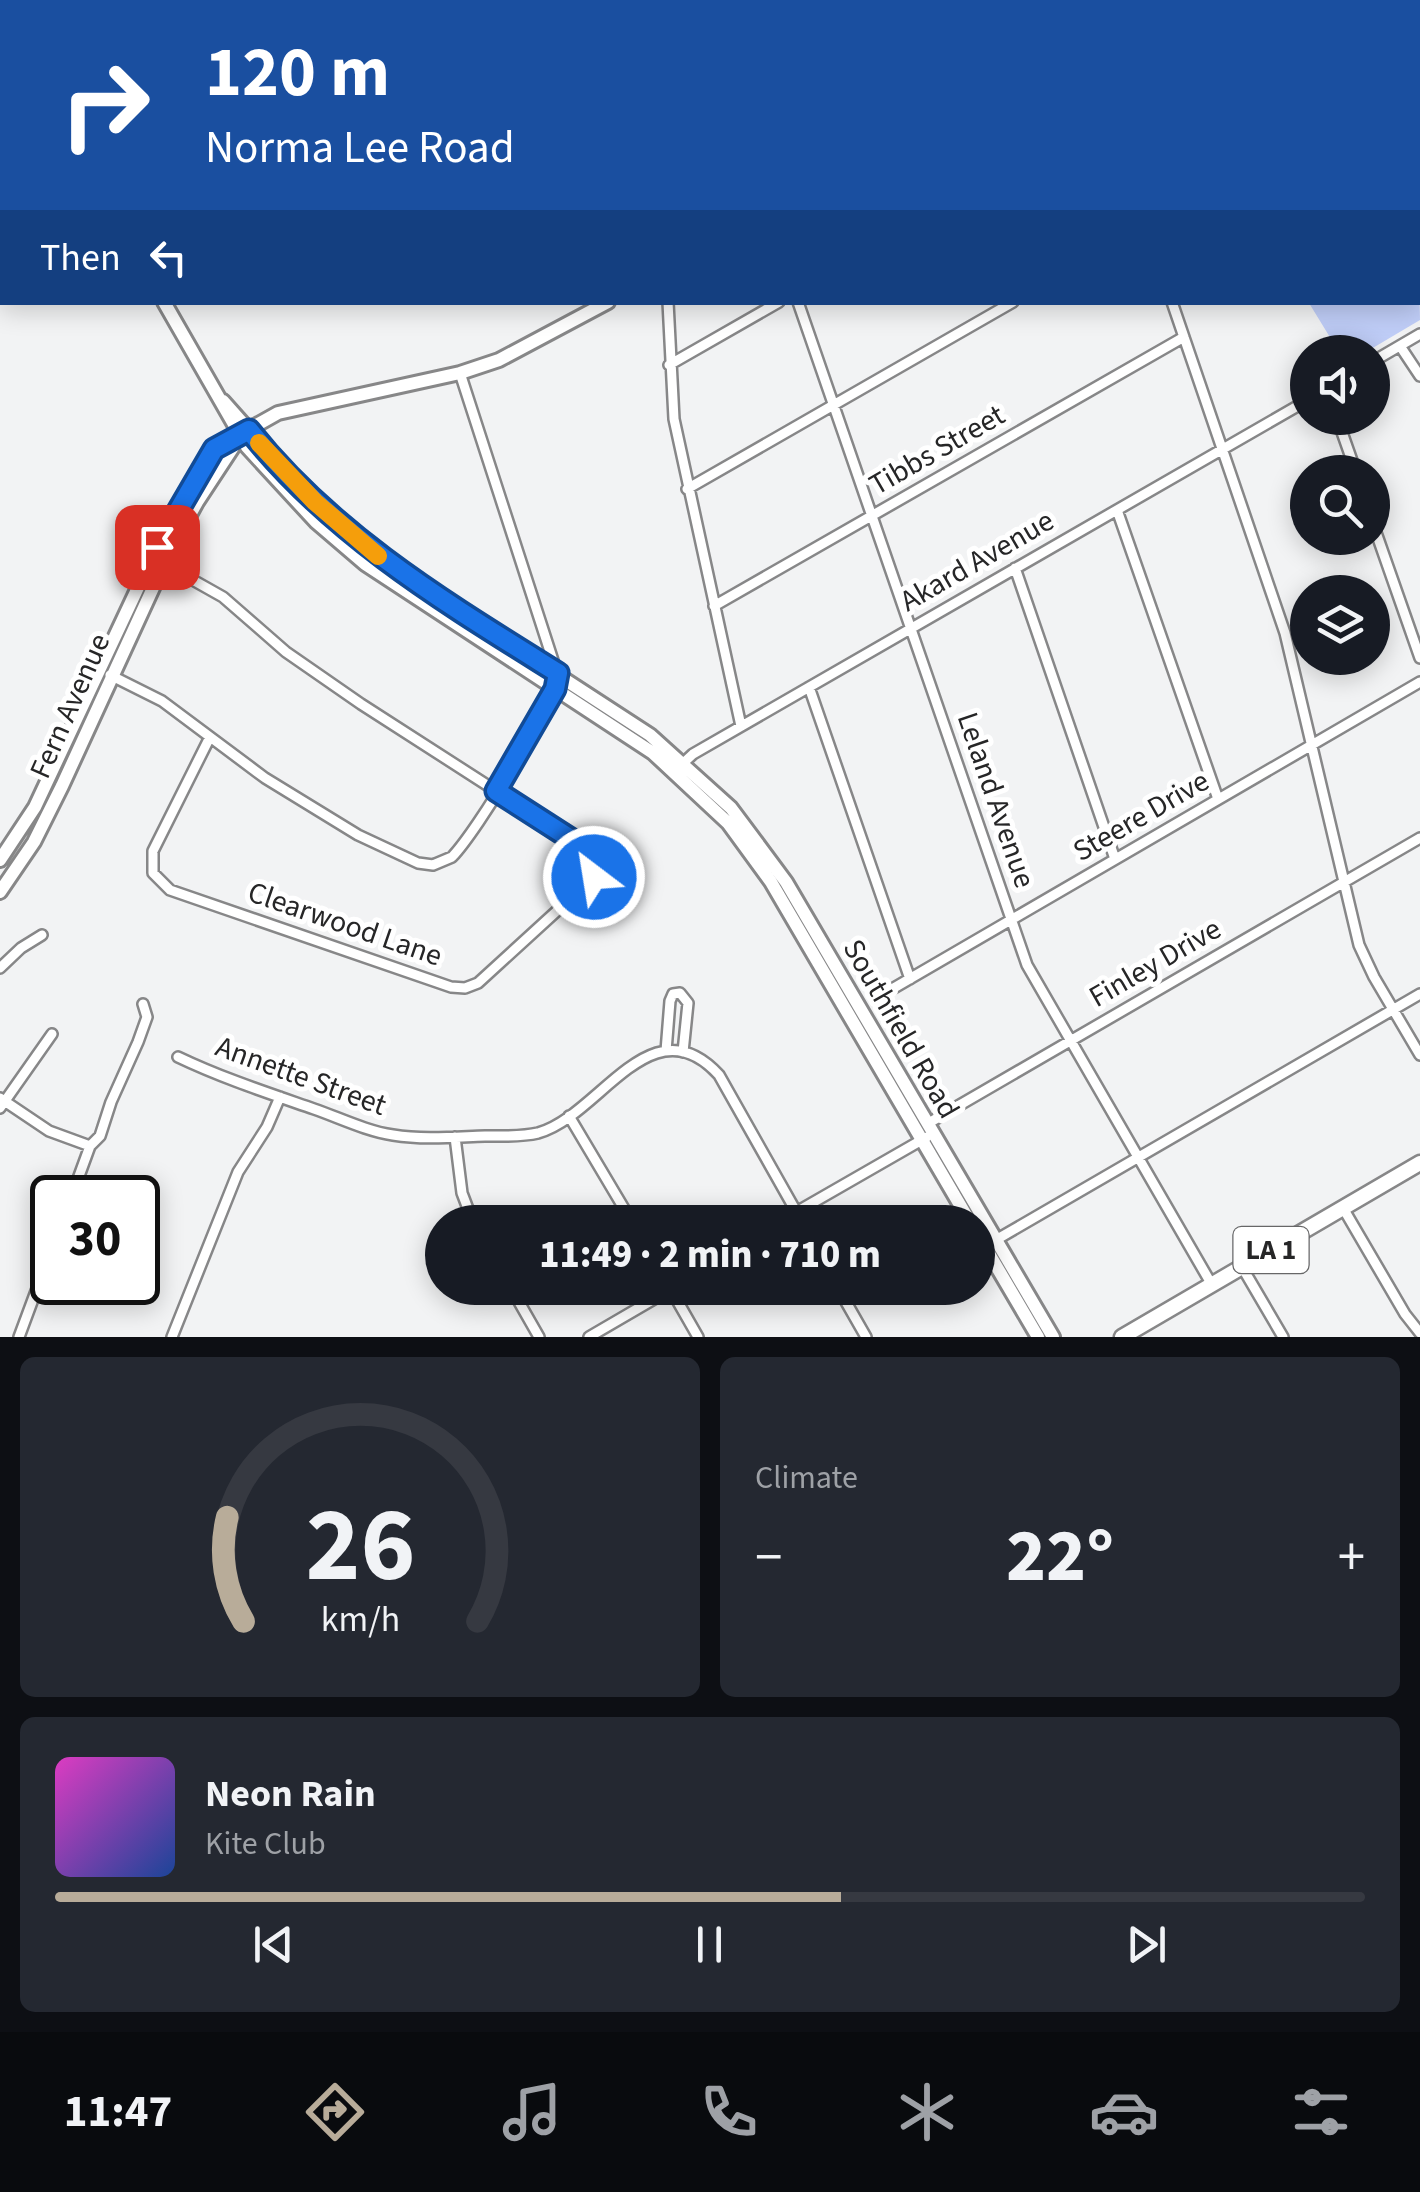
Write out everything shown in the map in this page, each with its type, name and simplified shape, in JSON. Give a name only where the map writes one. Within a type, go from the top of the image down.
[{"type":"main road","points":[[166,305],[268,472],[316,522],[519,657],[555,689],[680,767]]},
{"type":"main road","name":"Fern Avenue","points":[[0,860],[35,807],[214,449],[278,412],[460,372],[518,352],[603,305]]},
{"type":"main road","points":[[519,657],[558,673],[639,727],[680,767]]},
{"type":"main road","name":"Fern Avenue","points":[[0,892],[34,842],[62,786],[104,673]]},
{"type":"main road","name":"Southfield Road","points":[[680,767],[731,808],[809,933],[966,1205]]},
{"type":"main road","name":"Southfield Road","points":[[925,1132],[962,1205]]},
{"type":"main road","name":"LA 1","points":[[1122,1337],[1420,1164]]},
{"type":"main road","name":"Southfield Road","points":[[995,1253],[1053,1337]]},
{"type":"main road","name":"Southfield Road","points":[[995,1257],[1038,1337]]},
{"type":"street","points":[[668,305],[674,419],[741,726]]},
{"type":"street","points":[[669,365],[774,305]]},
{"type":"street","name":"Leland Avenue","points":[[799,305],[1027,965],[1212,1285]]},
{"type":"street","points":[[688,489],[1008,305]]},
{"type":"street","points":[[1173,305],[1282,622],[1360,945],[1420,1055]]},
{"type":"street","points":[[1390,352],[1420,334]]},
{"type":"street","name":"Tibbs Street","points":[[714,606],[1184,336]]},
{"type":"street","points":[[1400,346],[1420,376]]},
{"type":"street","points":[[104,673],[162,701],[287,792],[376,845],[418,864],[433,865],[447,860],[460,847],[496,791],[555,689],[558,673],[460,372]]},
{"type":"street","name":"Akard Avenue","points":[[680,767],[741,726],[1290,410]]},
{"type":"street","points":[[1117,510],[1218,799]]},
{"type":"street","points":[[1384,555],[1420,658]]},
{"type":"street","points":[[158,561],[223,598],[298,662],[496,791]]},
{"type":"street","points":[[1015,568],[1115,859]]},
{"type":"street","name":"Steere Drive","points":[[887,992],[1420,682]]},
{"type":"street","points":[[809,687],[910,979]]},
{"type":"street","name":"Clearwood Lane","points":[[210,737],[152,851],[152,869],[158,882],[170,890],[451,988],[470,987],[590,884],[595,873],[596,865],[588,850],[496,791]]},
{"type":"street","name":"Finley Drive","points":[[807,1205],[1070,1041],[1420,838]]},
{"type":"street","points":[[0,968],[21,948],[42,936]]},
{"type":"street","points":[[666,1051],[670,1001],[673,994],[680,993],[688,1002],[683,1052],[705,1062],[719,1075],[792,1205]]},
{"type":"street","points":[[995,1235],[1420,994]]},
{"type":"street","points":[[79,1175],[90,1146],[100,1136],[138,1042],[147,1017],[143,1004]]},
{"type":"street","points":[[52,1034],[2,1102],[49,1130],[90,1146]]},
{"type":"street","name":"Annette Street","points":[[178,1057],[390,1135],[456,1137],[526,1135],[554,1127],[633,1064],[649,1055],[683,1052]]},
{"type":"street","points":[[172,1337],[238,1172],[263,1134],[280,1097]]},
{"type":"street","points":[[570,1116],[622,1205]]},
{"type":"street","points":[[456,1137],[467,1205]]},
{"type":"street","points":[[1343,1208],[1414,1337]]},
{"type":"street","points":[[1242,1267],[1282,1337]]},
{"type":"street","points":[[19,1337],[31,1305]]},
{"type":"street","points":[[520,1305],[539,1337]]},
{"type":"street","points":[[588,1337],[642,1305]]},
{"type":"street","points":[[680,1305],[698,1337]]},
{"type":"street","points":[[848,1305],[866,1337]]},
{"type":"street","points":[[1404,1314],[1420,1333]]},
{"type":"street","points":[[1147,1323],[1155,1337]]},
{"type":"shaded area","points":[[1310,305],[1420,305],[1420,320],[1390,338],[1329,335]]},
{"type":"slow traffic","points":[[259,443],[315,502],[378,556]]},
{"type":"route","points":[[157,547],[214,449],[249,430],[315,502],[386,562],[558,673],[555,689],[496,791],[588,850],[596,865],[594,877]]}]
